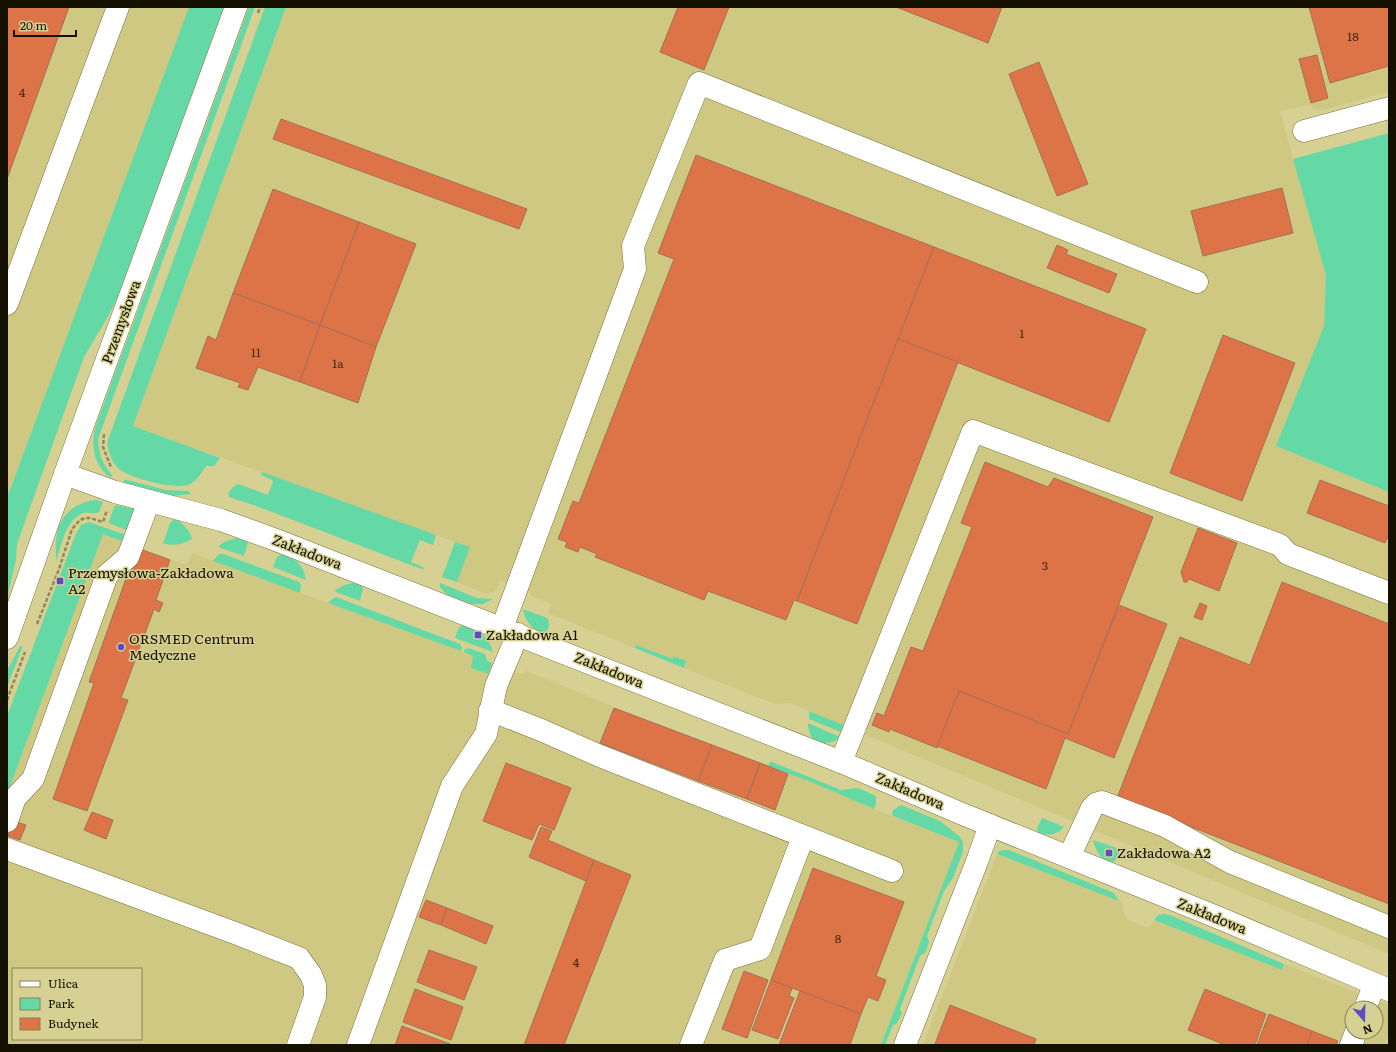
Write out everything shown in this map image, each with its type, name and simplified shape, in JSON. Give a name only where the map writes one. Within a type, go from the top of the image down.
[{"type":"street","points":[[7,304],[118,7]]},
{"type":"street","name":"Przemysłowa","points":[[7,638],[65,474],[236,7]]},
{"type":"street","points":[[358,1045],[452,786],[486,734],[490,710],[510,631],[635,269],[633,246],[699,82],[1197,282]]},
{"type":"street","points":[[1304,130],[1389,108]]},
{"type":"street","points":[[841,762],[973,431],[1280,545],[1288,554],[1389,593]]},
{"type":"street","name":"Zakładowa","points":[[65,474],[115,492],[221,520],[510,631],[841,762],[1382,987]]},
{"type":"street","points":[[7,821],[15,798],[33,779],[107,575],[128,557],[149,501]]},
{"type":"street","points":[[490,710],[541,730],[600,756],[892,871]]},
{"type":"street","points":[[1069,857],[1092,808],[1096,804],[1102,802],[1165,826],[1230,862],[1389,927]]},
{"type":"street","points":[[905,1045],[990,825]]},
{"type":"street","points":[[691,1045],[725,960],[760,949],[803,837]]},
{"type":"street","points":[[7,849],[299,958],[311,975],[315,985],[315,997],[298,1045]]},
{"type":"street","points":[[1371,1000],[1382,987]]},
{"type":"path","points":[[257,14],[260,7]]},
{"type":"path","points":[[37,624],[59,570],[72,529],[80,520],[85,518],[103,522],[115,492],[120,476],[108,464],[103,447],[106,429]]},
{"type":"path","points":[[7,700],[28,646]]},
{"type":"shaded area","points":[[7,7],[189,7],[7,498]]},
{"type":"shaded area","points":[[286,7],[1389,7],[1389,92],[1319,111],[1308,105],[1280,111],[1326,275],[1324,326],[1276,446],[1389,492],[1389,954],[790,703],[775,704],[684,668],[686,661],[675,656],[673,660],[636,645],[635,648],[548,613],[551,604],[500,581],[497,589],[490,593],[484,593],[457,582],[469,547],[133,426]]},
{"type":"shaded area","points":[[103,534],[184,564],[189,561],[192,553],[474,656],[471,668],[487,674],[491,664],[517,673],[523,674],[527,671],[614,707],[809,781],[874,809],[959,842],[881,1045],[7,1045],[7,836],[16,812],[7,795]]},
{"type":"shaded area","points":[[997,854],[1122,902],[1126,919],[1149,928],[1154,920],[1282,970],[1284,964],[1376,1000],[1344,1000],[1344,1040],[1384,1040],[1384,1003],[1389,1005],[1389,1034],[1385,1045],[923,1045]]},
{"type":"green space","points":[[189,7],[224,7],[118,296],[109,315],[84,357],[17,544],[16,560],[7,598],[7,498]]},
{"type":"green space","points":[[249,7],[255,7],[98,439],[102,458],[112,475],[111,478],[101,468],[95,456],[93,442],[95,428]]},
{"type":"green space","points":[[265,7],[286,7],[133,426],[220,458],[214,466],[206,466],[192,483],[177,486],[154,483],[132,476],[118,468],[112,459],[107,443]]},
{"type":"green space","points":[[1389,133],[1389,492],[1276,446],[1324,326],[1326,275],[1293,159]]},
{"type":"green space","points":[[262,472],[436,535],[433,545],[420,540],[411,562],[423,567],[424,570],[229,497],[232,488],[238,484],[268,495],[273,482],[272,480],[261,475]]},
{"type":"green space","points":[[124,480],[166,490],[188,491],[191,494],[173,496],[123,484]]},
{"type":"green space","points":[[97,500],[103,502],[99,512],[81,514],[67,529],[56,562],[56,537],[62,520],[77,506]]},
{"type":"green space","points":[[115,505],[135,509],[131,532],[109,523]]},
{"type":"green space","points":[[175,519],[186,527],[192,539],[171,545],[163,543],[170,523]]},
{"type":"green space","points":[[89,522],[129,536],[127,543],[103,534],[7,795],[7,716],[75,536],[81,525]]},
{"type":"green space","points":[[237,538],[248,543],[244,556],[218,547],[224,542]]},
{"type":"green space","points":[[455,542],[470,547],[457,582],[442,577]]},
{"type":"green space","points":[[219,554],[223,554],[299,582],[301,585],[300,593],[213,561]]},
{"type":"green space","points":[[282,554],[292,558],[301,566],[306,580],[273,567],[277,557]]},
{"type":"green space","points":[[353,583],[361,585],[363,588],[360,601],[334,591],[344,585]]},
{"type":"green space","points":[[440,583],[477,598],[493,599],[483,604],[470,604],[447,595],[440,587]]},
{"type":"green space","points":[[336,597],[460,644],[462,648],[461,651],[328,603]]},
{"type":"green space","points":[[523,609],[548,619],[549,626],[546,634],[537,631],[530,625]]},
{"type":"green space","points":[[463,625],[482,634],[488,641],[493,652],[455,638],[459,627]]},
{"type":"green space","points":[[636,645],[673,659],[674,656],[686,661],[684,668],[635,648]]},
{"type":"green space","points":[[20,646],[22,646],[22,648],[7,687],[7,671]]},
{"type":"green space","points":[[468,648],[485,654],[487,661],[492,663],[488,674],[471,668],[473,656],[464,652],[464,650]]},
{"type":"green space","points":[[809,711],[848,727],[843,733],[809,719]]},
{"type":"green space","points":[[808,723],[840,737],[835,741],[818,745],[811,735]]},
{"type":"green space","points":[[770,762],[841,790],[858,788],[874,795],[876,797],[876,804],[874,809],[809,781],[768,766]]},
{"type":"green space","points":[[901,805],[940,821],[960,837],[963,842],[963,851],[953,878],[944,891],[927,936],[929,942],[925,953],[920,956],[900,1009],[902,1013],[897,1023],[893,1025],[885,1045],[881,1045],[959,842],[893,816],[893,810]]},
{"type":"green space","points":[[1042,818],[1064,827],[1058,832],[1052,834],[1038,833],[1037,828]]},
{"type":"green space","points":[[1093,840],[1120,849],[1115,861],[1111,862],[1103,859],[1100,856]]},
{"type":"green space","points":[[1009,850],[1114,893],[1119,901],[997,854],[999,851]]},
{"type":"green space","points":[[1158,915],[1170,915],[1284,964],[1282,970],[1154,920]]},
{"type":"building","points":[[7,7],[69,7],[7,179]]},
{"type":"building","points":[[678,7],[729,7],[704,70],[660,52]]},
{"type":"building","points":[[896,7],[1002,7],[988,43]]},
{"type":"building","points":[[1309,7],[1389,7],[1389,66],[1330,83]]},
{"type":"building","points":[[1317,55],[1328,98],[1311,103],[1299,59]]},
{"type":"building","points":[[1039,62],[1088,184],[1057,196],[1009,74]]},
{"type":"building","points":[[281,119],[527,209],[519,229],[273,139]]},
{"type":"building","points":[[696,155],[934,247],[797,601],[794,600],[786,620],[708,591],[704,600],[595,557],[597,554],[580,547],[578,552],[565,547],[567,542],[558,539],[573,501],[579,503],[674,259],[658,253]]},
{"type":"building","points":[[1282,188],[1293,233],[1203,256],[1191,211]]},
{"type":"building","points":[[273,189],[359,222],[320,325],[233,293]]},
{"type":"building","points":[[359,222],[416,244],[376,347],[320,325]]},
{"type":"building","points":[[1057,245],[1068,250],[1066,254],[1117,274],[1109,293],[1047,268]]},
{"type":"building","points":[[934,247],[1146,329],[1109,422],[898,339]]},
{"type":"building","points":[[233,293],[320,325],[300,382],[258,367],[248,390],[238,387],[240,383],[196,368],[208,336],[216,340]]},
{"type":"building","points":[[320,325],[376,347],[358,403],[300,382]]},
{"type":"building","points":[[1223,335],[1295,363],[1242,501],[1170,473]]},
{"type":"building","points":[[898,339],[958,362],[857,624],[797,601]]},
{"type":"building","points":[[985,462],[1048,487],[1054,478],[1153,517],[1068,734],[959,691],[937,748],[890,729],[889,732],[872,725],[877,713],[884,716],[911,647],[923,651],[972,527],[961,523]]},
{"type":"building","points":[[1320,480],[1389,506],[1389,534],[1385,543],[1307,513]]},
{"type":"building","points":[[1198,528],[1237,543],[1219,591],[1189,579],[1187,582],[1184,582],[1181,572]]},
{"type":"building","name":"ORSMED Centrum Medyczne","points":[[137,548],[170,560],[156,600],[163,603],[159,612],[154,609],[121,698],[128,700],[87,811],[53,799],[94,683],[89,682]]},
{"type":"building","points":[[1282,582],[1389,624],[1389,904],[1117,798],[1180,637],[1250,665]]},
{"type":"building","points":[[1200,603],[1207,606],[1202,620],[1194,617]]},
{"type":"building","points":[[1119,605],[1167,624],[1114,758],[1065,738],[1046,789],[937,746],[959,691],[1068,734]]},
{"type":"building","points":[[614,708],[712,745],[698,781],[600,743]]},
{"type":"building","points":[[712,745],[760,763],[747,799],[698,781]]},
{"type":"building","points":[[506,763],[571,788],[554,830],[539,824],[532,840],[483,821]]},
{"type":"building","points":[[760,763],[788,774],[775,810],[747,799]]},
{"type":"building","points":[[92,812],[113,820],[106,839],[84,830]]},
{"type":"building","points":[[13,821],[26,825],[20,840],[8,836]]},
{"type":"building","points":[[541,827],[552,831],[548,840],[594,860],[586,881],[529,857]]},
{"type":"building","points":[[594,860],[631,875],[564,1045],[524,1045]]},
{"type":"building","points":[[813,868],[904,902],[876,976],[886,980],[878,1001],[868,997],[861,1014],[771,980]]},
{"type":"building","points":[[426,900],[447,908],[441,925],[419,917]]},
{"type":"building","points":[[447,908],[493,926],[486,944],[441,925]]},
{"type":"building","points":[[429,950],[477,967],[464,1000],[417,982]]},
{"type":"building","points":[[744,971],[768,980],[747,1038],[722,1029]]},
{"type":"building","points":[[771,980],[792,988],[789,996],[794,998],[778,1039],[752,1030]]},
{"type":"building","points":[[415,989],[463,1007],[451,1040],[403,1022]]},
{"type":"building","points":[[1205,989],[1266,1014],[1255,1045],[1225,1045],[1188,1030]]},
{"type":"building","points":[[800,991],[861,1014],[850,1045],[779,1045]]},
{"type":"building","points":[[950,1005],[1036,1039],[1034,1045],[935,1044]]},
{"type":"building","points":[[1269,1014],[1312,1031],[1307,1045],[1257,1045]]},
{"type":"building","points":[[402,1026],[450,1044],[395,1045]]},
{"type":"building","points":[[1312,1031],[1338,1041],[1336,1045],[1307,1045]]},
{"type":"place","name":"Przemysłowa-Zakładowa A2","points":[[60,581]]},
{"type":"place","name":"Zakładowa A1","points":[[478,635]]},
{"type":"place","name":"ORSMED Centrum Medyczne","points":[[121,647]]},
{"type":"place","name":"Zakładowa A2","points":[[1109,853]]}]
